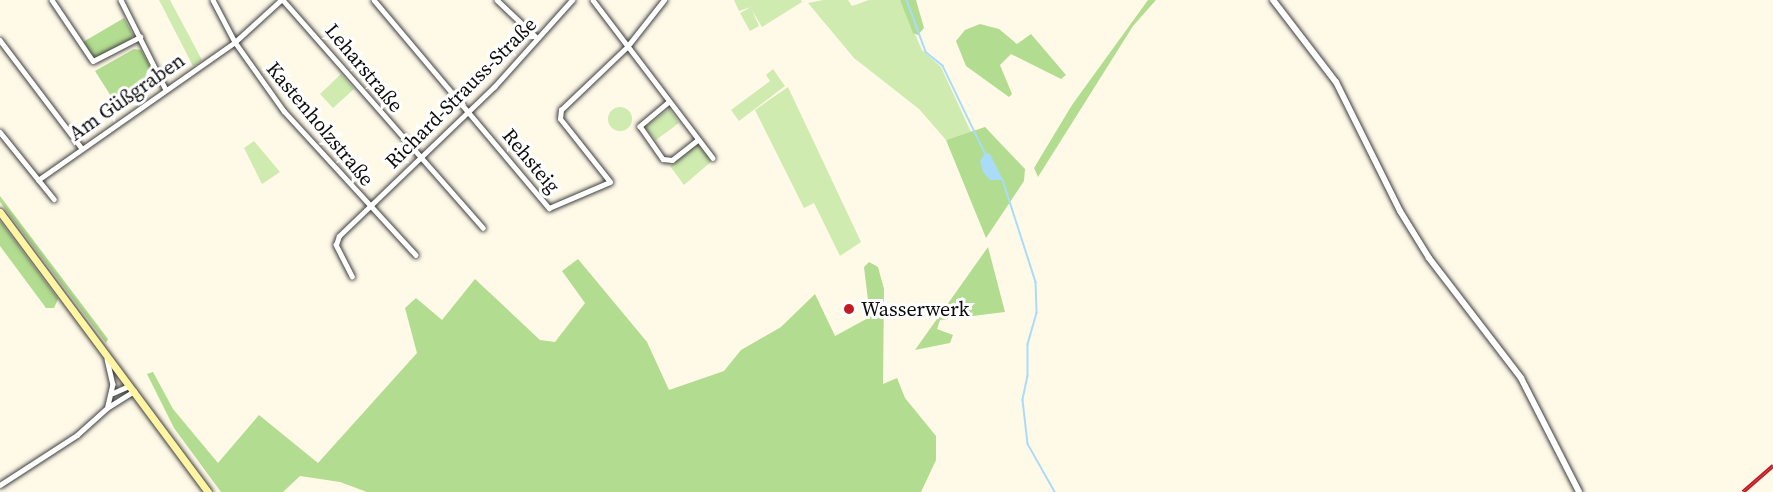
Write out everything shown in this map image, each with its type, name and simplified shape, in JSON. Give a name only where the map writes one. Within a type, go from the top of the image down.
[{"type":"main road","points":[[0,212],[208,492]]},
{"type":"street","points":[[52,0],[93,61],[103,60],[140,37]]},
{"type":"street","points":[[121,0],[165,88]]},
{"type":"street","name":"Kastenholzstraße","points":[[213,0],[235,42],[284,111],[416,255]]},
{"type":"street","name":"Leharstraße","points":[[235,42],[282,0],[483,228]]},
{"type":"street","points":[[374,0],[469,110]]},
{"type":"street","points":[[497,0],[537,38]]},
{"type":"street","name":"Richard-Strauss-Straße","points":[[352,277],[336,245],[339,236],[469,110],[572,0]]},
{"type":"street","points":[[593,0],[713,158]]},
{"type":"street","points":[[627,47],[664,0]]},
{"type":"street","points":[[1273,0],[1336,82],[1400,211],[1429,258],[1521,378],[1579,492]]},
{"type":"street","points":[[0,40],[81,147]]},
{"type":"street","name":"Am Güßgraben","points":[[38,180],[165,88],[235,42]]},
{"type":"street","name":"Rehsteig","points":[[469,110],[549,208],[610,182],[560,119],[561,110],[627,47]]},
{"type":"street","points":[[669,102],[640,126],[663,159],[672,160],[698,140]]},
{"type":"street","points":[[0,132],[54,199]]},
{"type":"street","points":[[104,351],[113,393],[107,408]]},
{"type":"street","points":[[113,393],[132,389]]},
{"type":"street","points":[[0,484],[77,435],[132,389]]},
{"type":"green space","points":[[159,0],[170,0],[202,60],[193,66]]},
{"type":"green space","points":[[734,0],[801,0],[802,2],[762,27],[752,10],[759,26],[750,31],[740,13],[751,7],[739,11]]},
{"type":"green space","points":[[823,0],[848,0],[852,6],[869,0],[900,0],[922,50],[941,67],[971,132],[946,140],[919,109],[854,58],[808,3]]},
{"type":"green space","points":[[900,0],[916,0],[924,28],[918,35],[913,33]]},
{"type":"green space","points":[[1148,0],[1156,0],[1133,26],[1038,177],[1034,168],[1072,105]]},
{"type":"green space","points":[[124,18],[133,35],[131,39],[98,58],[91,55],[83,42]]},
{"type":"green space","points":[[980,24],[999,29],[1017,44],[1031,34],[1066,75],[1061,79],[1011,54],[1000,65],[1012,94],[1009,97],[966,66],[956,41],[965,30]]},
{"type":"green space","points":[[134,49],[141,50],[158,81],[156,87],[121,112],[95,71]]},
{"type":"green space","points":[[773,69],[785,86],[739,121],[731,110],[770,81],[766,75]]},
{"type":"green space","points":[[341,74],[354,89],[333,108],[320,94]]},
{"type":"green space","points":[[788,87],[861,242],[840,256],[814,203],[804,208],[755,110]]},
{"type":"green space","points":[[620,107],[628,111],[632,119],[628,127],[620,131],[612,127],[608,119],[612,111]]},
{"type":"green space","points":[[669,109],[679,123],[656,140],[645,127]]},
{"type":"green space","points":[[985,127],[1025,169],[1024,181],[986,238],[946,140]]},
{"type":"green space","points":[[254,141],[280,172],[262,184],[244,148]]},
{"type":"green space","points":[[699,143],[712,161],[684,185],[670,166]]},
{"type":"green space","points":[[0,196],[108,339],[106,343],[0,202]]},
{"type":"green space","points":[[0,221],[58,299],[54,308],[46,308],[0,246]]},
{"type":"green space","points":[[988,247],[1005,312],[940,320],[937,329],[953,335],[950,343],[915,350]]},
{"type":"green space","points":[[578,259],[647,342],[669,390],[724,371],[741,350],[781,327],[815,294],[835,336],[870,317],[864,267],[869,262],[878,267],[884,289],[883,384],[897,378],[905,398],[936,436],[936,460],[921,492],[367,492],[340,482],[300,476],[283,492],[221,492],[174,428],[147,374],[153,372],[173,409],[218,463],[259,415],[318,463],[417,353],[405,308],[416,298],[442,320],[475,279],[540,340],[555,342],[585,303],[562,271]]},
{"type":"water","points":[[985,153],[990,154],[1003,180],[990,180],[983,172],[980,161]]},
{"type":"waterway","points":[[907,0],[926,52],[943,66],[985,153]]},
{"type":"waterway","points":[[1003,180],[1036,282],[1037,313],[1028,345],[1028,376],[1023,400],[1028,444],[1055,492]]},
{"type":"railway","points":[[1743,492],[1773,466]]},
{"type":"place","name":"Wasserwerk","points":[[849,309]]}]
